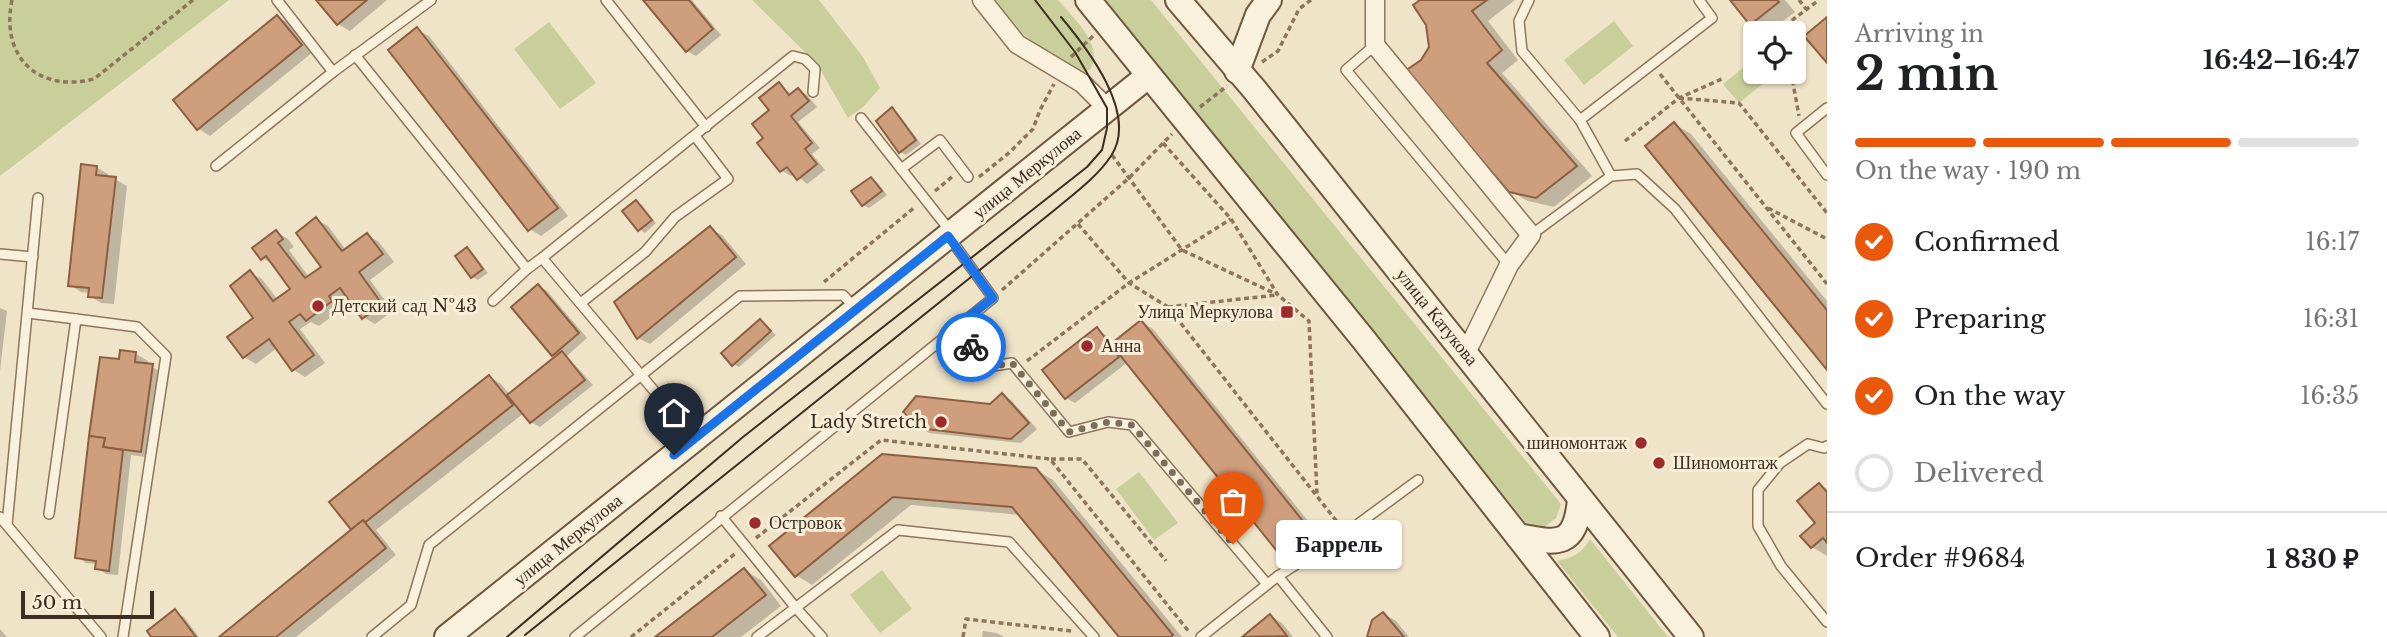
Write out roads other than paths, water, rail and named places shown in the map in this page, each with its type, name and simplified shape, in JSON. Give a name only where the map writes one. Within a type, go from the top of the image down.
[{"type":"main road","points":[[1088,0],[1305,266],[1597,637]]},
{"type":"main road","name":"улица Катукова","points":[[1178,0],[1466,353],[1691,637]]},
{"type":"main road","points":[[1237,71],[1258,15],[1269,0]]},
{"type":"main road","name":"улица Меркулова","points":[[447,637],[1148,76]]},
{"type":"main road","points":[[1518,536],[1559,541],[1572,533],[1578,519],[1580,500]]},
{"type":"street","points":[[982,0],[1017,44],[1082,83],[1107,108]]},
{"type":"street","points":[[1375,0],[1375,45],[1531,235],[1509,265],[1466,353]]},
{"type":"lane","points":[[276,0],[333,72]]},
{"type":"lane","points":[[216,166],[355,55],[431,0]]},
{"type":"lane","points":[[606,0],[706,127]]},
{"type":"lane","points":[[1529,0],[1518,21],[1522,51],[1580,120],[1611,176]]},
{"type":"lane","points":[[1580,120],[1712,18],[1699,0]]},
{"type":"lane","points":[[1375,45],[1346,70],[1509,265]]},
{"type":"lane","points":[[355,55],[527,270]]},
{"type":"lane","points":[[493,301],[527,270],[793,56],[805,58],[815,69],[813,92]]},
{"type":"lane","points":[[1827,108],[1796,133],[1827,175]]},
{"type":"lane","points":[[575,637],[993,298],[950,234],[861,118]]},
{"type":"lane","points":[[582,302],[645,252],[675,217],[728,180],[695,136]]},
{"type":"lane","points":[[901,169],[940,140],[970,180]]},
{"type":"lane","points":[[1531,235],[1611,176],[1637,174],[1675,209],[1827,404]]},
{"type":"lane","points":[[7,525],[38,198]]},
{"type":"lane","points":[[0,254],[33,257]]},
{"type":"lane","points":[[542,258],[582,302],[695,439]]},
{"type":"lane","points":[[372,637],[411,605],[429,545],[740,296],[843,295],[856,309]]},
{"type":"lane","points":[[28,313],[138,327],[166,356],[123,637]]},
{"type":"lane","points":[[49,514],[76,318]]},
{"type":"lane","points":[[951,330],[993,366],[1012,363],[1069,432],[1108,422],[1132,425],[1267,584]]},
{"type":"lane","points":[[1826,449],[1808,444],[1780,463],[1758,490],[1758,526],[1781,566],[1827,622]]},
{"type":"lane","points":[[1201,637],[1278,576],[1346,533],[1418,480]]},
{"type":"lane","points":[[722,516],[822,637]]},
{"type":"lane","points":[[0,517],[101,637]]},
{"type":"lane","points":[[757,637],[898,530],[1009,542],[1093,635]]},
{"type":"lane","points":[[1278,576],[1327,637]]},
{"type":"tram line","points":[[507,637],[743,437],[1087,167],[1102,150],[1107,128],[1107,108],[1075,52],[1035,0]]},
{"type":"tram line","points":[[525,635],[1057,208],[1100,170],[1111,156],[1118,139],[1119,121],[1106,82],[1096,64],[1061,17]]},
{"type":"place","name":"Детский сад №43","points":[[318,306]]},
{"type":"place","name":"Улица Меркулова","points":[[1287,312]]},
{"type":"place","name":"Анна","points":[[1087,346]]},
{"type":"place","name":"Lady Stretch","points":[[941,422]]},
{"type":"place","name":"шиномонтаж","points":[[1641,443]]},
{"type":"place","name":"Шиномонтаж","points":[[1659,463]]},
{"type":"place","name":"Островок","points":[[755,523]]},
{"type":"place","name":"Баррель","points":[[1233,544]]}]
